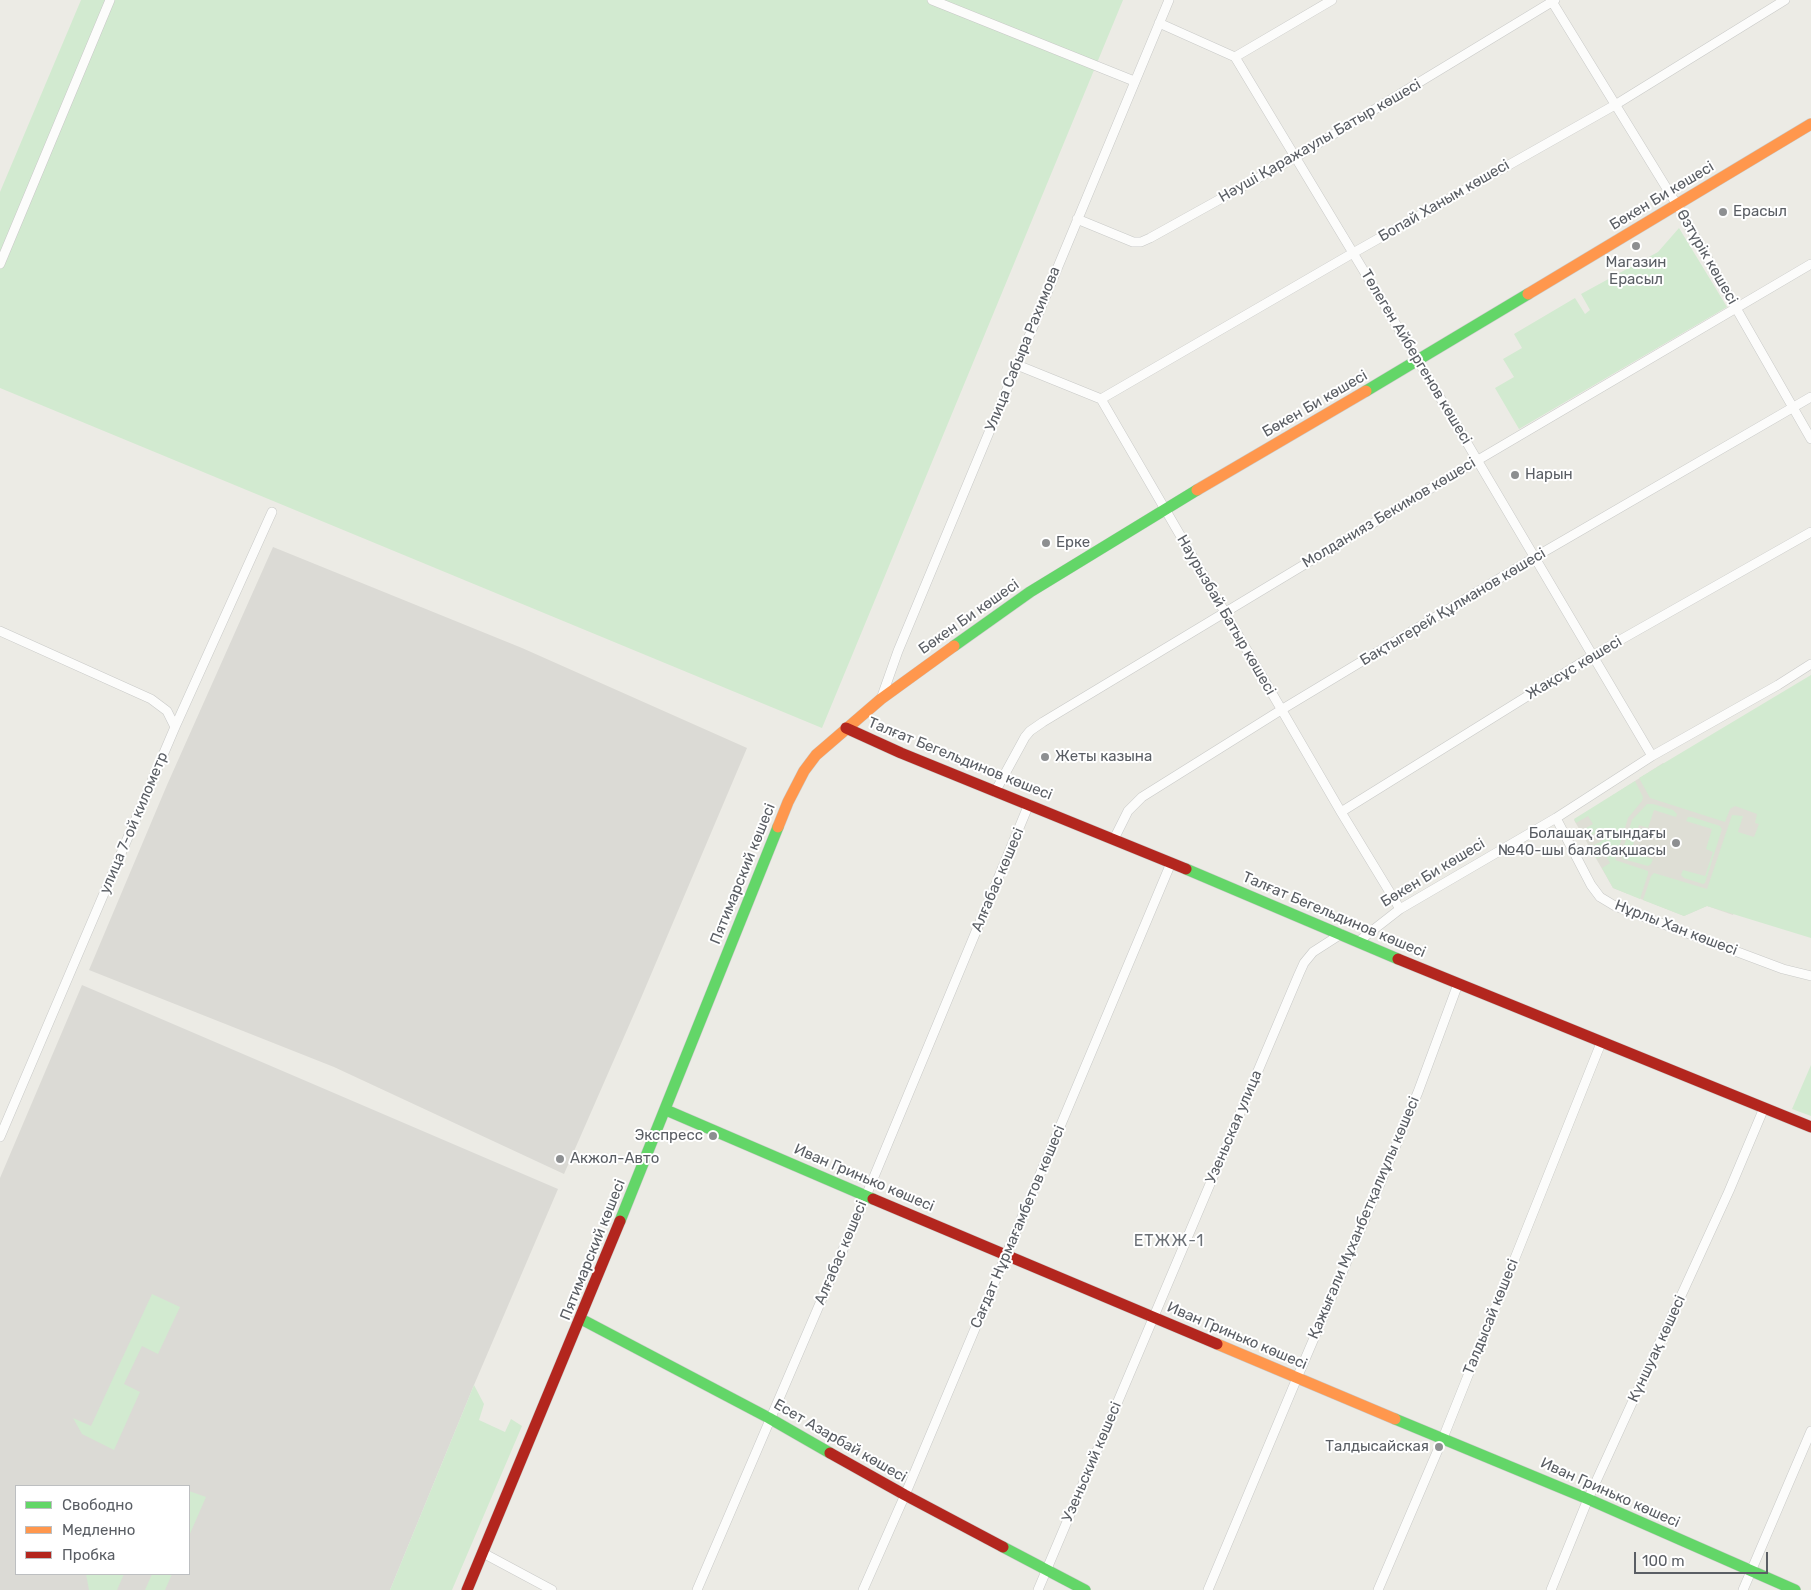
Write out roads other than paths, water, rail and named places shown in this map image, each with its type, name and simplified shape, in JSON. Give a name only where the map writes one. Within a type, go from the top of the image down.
[{"type":"street","points":[[0,264],[110,0]]},
{"type":"street","points":[[932,0],[1134,81]]},
{"type":"street","name":"Улица Сабыра Рахимова","points":[[881,699],[898,651],[1169,0]]},
{"type":"street","points":[[1160,23],[1235,57],[1332,0]]},
{"type":"street","name":"Бопай Ханым көшесі","points":[[1101,400],[1353,253],[1616,105],[1785,0]]},
{"type":"street","name":"Өзтүрік көшесі","points":[[1553,1],[1677,205],[1811,439]]},
{"type":"street","name":"Нәуші Қаражаулы Батыр көшесі","points":[[1077,219],[1125,239],[1141,242],[1150,238],[1296,157],[1553,1]]},
{"type":"street","name":"Төлеген Айбергенов көшесі","points":[[1235,57],[1478,460],[1652,756]]},
{"type":"street","name":"Бөкен Би көшесі","points":[[846,728],[881,699],[994,616],[1164,510],[1418,361],[1811,124]]},
{"type":"street","name":"Молданияз Бекимов көшесі","points":[[995,792],[1030,731],[1225,611],[1811,264]]},
{"type":"street","points":[[1017,365],[1101,400]]},
{"type":"street","name":"Бақтыгерей Құлманов көшесі","points":[[1114,839],[1128,811],[1142,797],[1282,710],[1535,558],[1811,396]]},
{"type":"street","name":"Наурызбай Батыр көшесі","points":[[1101,400],[1341,812],[1400,909]]},
{"type":"street","name":"улица 7-ой километр","points":[[0,1137],[175,727],[272,512]]},
{"type":"street","name":"Жақсұс көшесі","points":[[1341,812],[1592,656],[1811,532]]},
{"type":"street","points":[[0,631],[151,699],[167,711],[175,727]]},
{"type":"street","name":"Бөкен Би көшесі","points":[[1359,941],[1400,909],[1556,818],[1652,756],[1778,685],[1811,664]]},
{"type":"street","name":"Талғат Бегельдинов көшесі","points":[[846,728],[995,792],[1114,839],[1458,984],[1811,1127]]},
{"type":"street","name":"Пятимарский көшесі","points":[[467,1590],[666,1110],[788,802],[804,771],[816,755],[846,728]]},
{"type":"street","name":"Алғабас көшесі","points":[[697,1590],[769,1418],[866,1196],[1029,804]]},
{"type":"street","name":"Нұрлы Хан көшесі","points":[[1556,818],[1591,885],[1600,897],[1616,906],[1783,969],[1811,976]]},
{"type":"street","name":"Сағдат Нұрмағамбетов көшесі","points":[[863,1590],[905,1495],[1171,863]]},
{"type":"street","name":"Узеньская улица","points":[[1146,1334],[1304,964],[1313,952],[1340,934]]},
{"type":"street","name":"Қажығали Мұханбетқалиұлы көшесі","points":[[1208,1590],[1418,1092],[1458,984]]},
{"type":"street","name":"Талдысай көшесі","points":[[1378,1590],[1443,1438],[1601,1042]]},
{"type":"street","name":"Күншуақ көшесі","points":[[1551,1590],[1588,1499],[1729,1191],[1764,1108]]},
{"type":"street","name":"Иван Гринько көшесі","points":[[666,1110],[1006,1256],[1588,1499],[1795,1590]]},
{"type":"street","name":"Есет Азарбай көшесі","points":[[581,1318],[769,1418],[905,1495],[1084,1590]]},
{"type":"street","name":"Узеньский көшесі","points":[[1038,1590],[1146,1334]]},
{"type":"street","points":[[1743,1590],[1811,1431]]},
{"type":"street","points":[[483,1553],[552,1590]]},
{"type":"place","name":"Ерасыл","points":[[1723,212]]},
{"type":"place","name":"Магазин Ерасыл","points":[[1636,246]]},
{"type":"place","name":"Нарын","points":[[1515,475]]},
{"type":"place","name":"Ерке","points":[[1046,543]]},
{"type":"place","name":"Жеты казына","points":[[1045,757]]},
{"type":"place","name":"Болашақ атындағы №40-шы балабақшасы","points":[[1676,843]]},
{"type":"place","name":"Экспресс","points":[[713,1136]]},
{"type":"place","name":"Акжол-Авто","points":[[560,1159]]},
{"type":"place","name":"Талдысайская","points":[[1439,1447]]},
{"type":"district","name":"ЕТЖЖ-1","points":[[1169,1241]]}]
